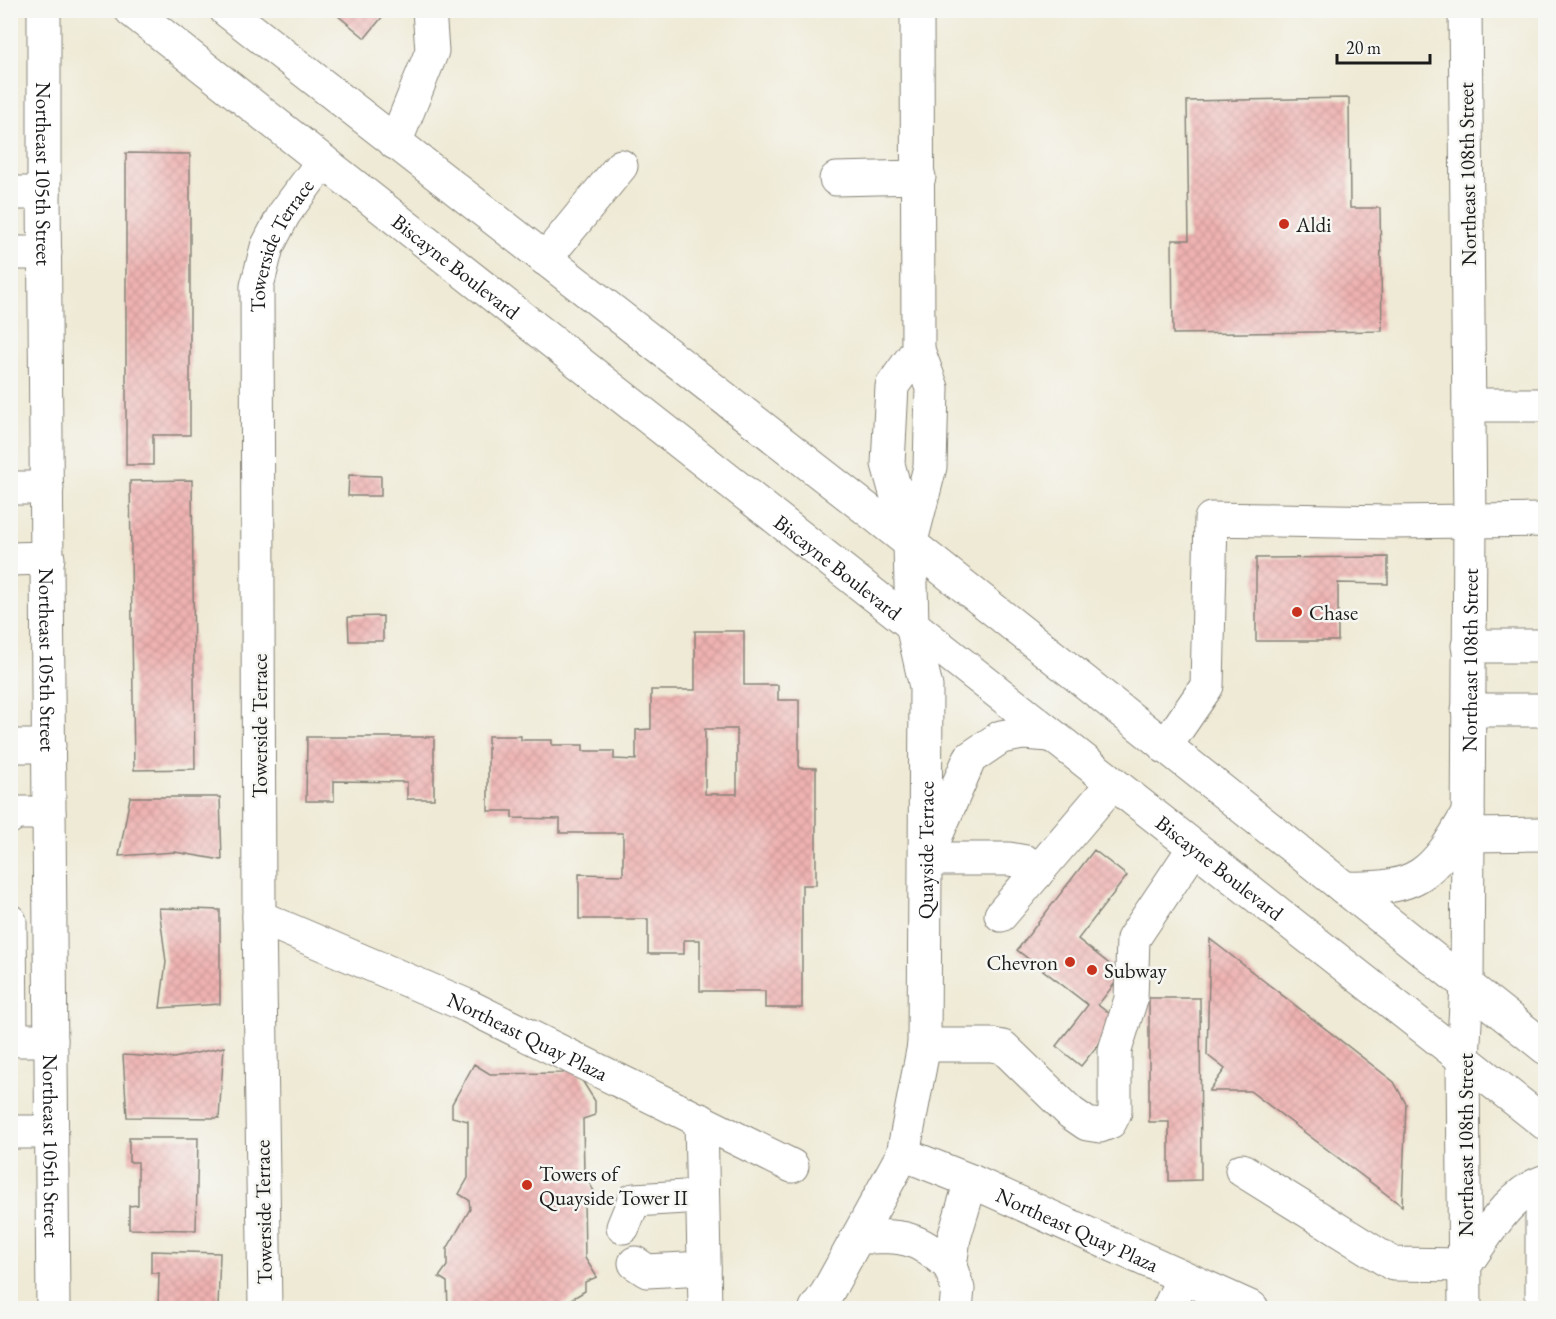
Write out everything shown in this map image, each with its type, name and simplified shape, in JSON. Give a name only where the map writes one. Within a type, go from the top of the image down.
[{"type":"street","name":"Northeast 105th Street","points":[[44,10],[53,1308]]},
{"type":"street","name":"Biscayne Boulevard","points":[[131,10],[1545,1124]]},
{"type":"street","points":[[226,10],[877,517],[1545,1048]]},
{"type":"street","points":[[395,143],[432,51],[429,10]]},
{"type":"street","points":[[836,178],[919,177],[917,10]]},
{"type":"street","name":"Northeast 108th Street","points":[[1465,1308],[1463,1059],[1467,986],[1470,522],[1466,10]]},
{"type":"street","name":"Towerside Terrace","points":[[265,1308],[260,917],[257,286],[267,247],[284,214],[322,161]]},
{"type":"street","points":[[545,259],[621,166]]},
{"type":"street","name":"Quayside Terrace","points":[[825,1303],[903,1154],[924,1045],[926,687],[912,625],[910,545],[930,468],[932,388],[918,350],[919,177]]},
{"type":"street","points":[[10,194],[44,193]]},
{"type":"street","points":[[10,254],[45,253]]},
{"type":"street","points":[[1469,405],[1545,405]]},
{"type":"street","points":[[10,488],[47,488]]},
{"type":"street","points":[[1165,747],[1207,686],[1211,519],[1470,522],[1545,520]]},
{"type":"street","points":[[10,559],[48,558]]},
{"type":"street","points":[[1468,646],[1545,646]]},
{"type":"street","points":[[1468,710],[1545,710]]},
{"type":"street","points":[[1036,874],[1026,862],[1009,859],[926,858],[970,758],[1001,737],[1023,733],[1050,735]]},
{"type":"street","points":[[10,746],[49,746]]},
{"type":"street","points":[[1001,915],[1112,784]]},
{"type":"street","points":[[10,817],[15,813],[50,813]]},
{"type":"street","points":[[1344,888],[1377,889],[1405,883],[1429,870],[1468,824],[1545,834]]},
{"type":"street","points":[[924,1045],[1003,1047],[1071,1113],[1087,1124],[1100,1126],[1110,1122],[1115,1112],[1115,1050],[1131,999],[1133,939],[1194,848]]},
{"type":"street","name":"Northeast Quay Plaza","points":[[260,917],[468,1006],[701,1119],[792,1166]]},
{"type":"street","points":[[10,921],[11,1032],[19,1040],[51,1040]]},
{"type":"street","points":[[11,944],[50,945]]},
{"type":"street","points":[[701,1119],[705,1308]]},
{"type":"street","points":[[10,1132],[51,1132]]},
{"type":"street","name":"Northeast Quay Plaza","points":[[903,1154],[971,1181],[1252,1308]]},
{"type":"street","points":[[1242,1170],[1393,1264],[1465,1265],[1508,1205],[1534,1185],[1545,1181]]},
{"type":"street","points":[[956,1308],[957,1289],[950,1266],[954,1238],[971,1181]]},
{"type":"street","points":[[623,1227],[634,1200],[702,1196]]},
{"type":"street","points":[[1542,1215],[1542,1308]]},
{"type":"street","points":[[858,1238],[896,1236],[912,1240],[929,1248],[950,1266]]},
{"type":"street","points":[[635,1263],[647,1271],[704,1268]]},
{"type":"street","points":[[1169,1308],[1183,1278]]},
{"type":"building","points":[[331,10],[388,10],[365,38]]},
{"type":"building","name":"Aldi","points":[[1349,98],[1350,208],[1380,208],[1382,331],[1173,334],[1172,240],[1189,240],[1187,101]]},
{"type":"building","points":[[126,153],[190,154],[190,435],[153,435],[153,465],[126,465]]},
{"type":"building","points":[[349,475],[381,476],[381,496],[348,496]]},
{"type":"building","points":[[192,480],[195,769],[134,770],[130,481]]},
{"type":"building","name":"Chase","points":[[1388,557],[1388,584],[1338,583],[1338,641],[1256,641],[1256,558]]},
{"type":"building","points":[[383,616],[383,641],[349,641],[348,617]]},
{"type":"building","points":[[695,631],[744,631],[744,685],[778,685],[778,700],[799,700],[799,768],[816,768],[816,885],[802,885],[802,1008],[765,1008],[765,991],[700,991],[700,940],[684,940],[684,954],[648,954],[648,919],[579,919],[579,874],[623,875],[623,833],[560,833],[560,819],[512,818],[512,811],[488,811],[488,736],[521,736],[521,740],[552,740],[552,745],[583,745],[583,751],[614,751],[614,759],[636,760],[636,730],[651,729],[651,690],[695,690]],"holes":[[[705,729],[737,729],[737,794],[705,794]]]},
{"type":"building","points":[[307,737],[434,737],[434,799],[407,799],[407,782],[334,781],[334,801],[306,801]]},
{"type":"building","points":[[130,797],[220,797],[222,860],[175,852],[119,856]]},
{"type":"building","name":"Chevron","points":[[1094,850],[1127,876],[1078,939],[1122,974],[1098,1005],[1118,1020],[1081,1066],[1056,1046],[1088,1005],[1017,950]]},
{"type":"building","points":[[159,908],[220,910],[220,1004],[160,1008],[166,962]]},
{"type":"building","points":[[1210,939],[1394,1082],[1406,1104],[1402,1206],[1250,1091],[1209,1091],[1225,1069],[1207,1055]]},
{"type":"building","points":[[1149,998],[1200,998],[1201,1180],[1169,1181],[1169,1122],[1149,1122]]},
{"type":"building","points":[[224,1047],[219,1118],[127,1117],[123,1055],[174,1058]]},
{"type":"building","name":"Towers of Quayside Tower II","points":[[474,1064],[490,1074],[563,1073],[573,1066],[595,1101],[595,1115],[583,1119],[584,1174],[595,1193],[584,1198],[585,1258],[597,1277],[585,1282],[585,1291],[562,1305],[562,1308],[448,1308],[447,1282],[439,1277],[447,1266],[447,1249],[470,1209],[469,1200],[459,1194],[468,1178],[468,1121],[452,1117],[452,1104]]},
{"type":"building","points":[[129,1138],[198,1138],[196,1230],[129,1229],[129,1206],[138,1205],[138,1162],[129,1162]]},
{"type":"building","points":[[151,1251],[220,1253],[218,1308],[158,1308],[159,1273],[151,1273]]},
{"type":"place","name":"Aldi","points":[[1284,224]]},
{"type":"place","name":"Chase","points":[[1297,612]]},
{"type":"place","name":"Chevron","points":[[1070,962]]},
{"type":"place","name":"Subway","points":[[1092,970]]},
{"type":"place","name":"Towers of Quayside Tower II","points":[[527,1185]]}]
